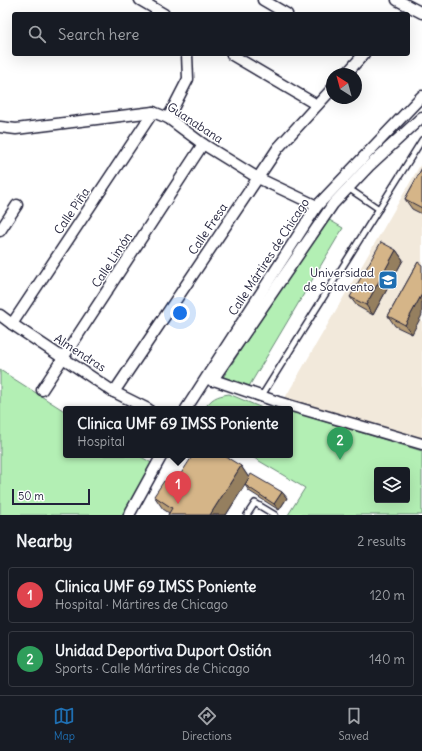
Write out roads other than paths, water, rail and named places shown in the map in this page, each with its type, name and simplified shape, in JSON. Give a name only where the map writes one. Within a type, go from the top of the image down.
[{"type":"street","points":[[140,0],[161,12]]},
{"type":"street","points":[[263,0],[284,12]]},
{"type":"street","points":[[397,0],[422,13]]},
{"type":"street","points":[[402,12],[408,6]]},
{"type":"street","points":[[168,118],[188,79],[187,56]]},
{"type":"street","points":[[234,56],[317,105]]},
{"type":"street","points":[[350,68],[359,56]]},
{"type":"street","name":"Calle Fresa","points":[[114,392],[278,148],[326,95]]},
{"type":"street","name":"Calle Mártires de Chicago","points":[[195,406],[210,378],[317,206],[422,96]]},
{"type":"street","name":"Guanabana","points":[[0,127],[16,129],[153,112],[168,118],[203,144],[258,178],[317,206]]},
{"type":"street","name":"Calle Piña","points":[[12,324],[153,112]]},
{"type":"street","name":"Calle Mártires de Chicago","points":[[188,406],[210,378],[333,204],[369,166],[422,117]]},
{"type":"street","name":"Calle Limón","points":[[42,390],[203,144]]},
{"type":"street","points":[[0,231],[17,205]]},
{"type":"street","name":"Almendras","points":[[0,315],[114,392],[142,406]]},
{"type":"street","points":[[210,378],[261,397],[292,406]]},
{"type":"street","points":[[293,406],[422,444]]},
{"type":"street","points":[[129,515],[160,458]]},
{"type":"lane","points":[[261,397],[422,140]]},
{"type":"lane","points":[[348,188],[379,209]]},
{"type":"lane","points":[[247,515],[255,503],[275,515]]},
{"type":"place","name":"Universidad de Sotavento","points":[[388,280]]},
{"type":"place","name":"Unidad Deportiva Duport Ostión","points":[[340,460]]},
{"type":"place","name":"Clinica UMF 69 IMSS Poniente","points":[[178,504]]}]
